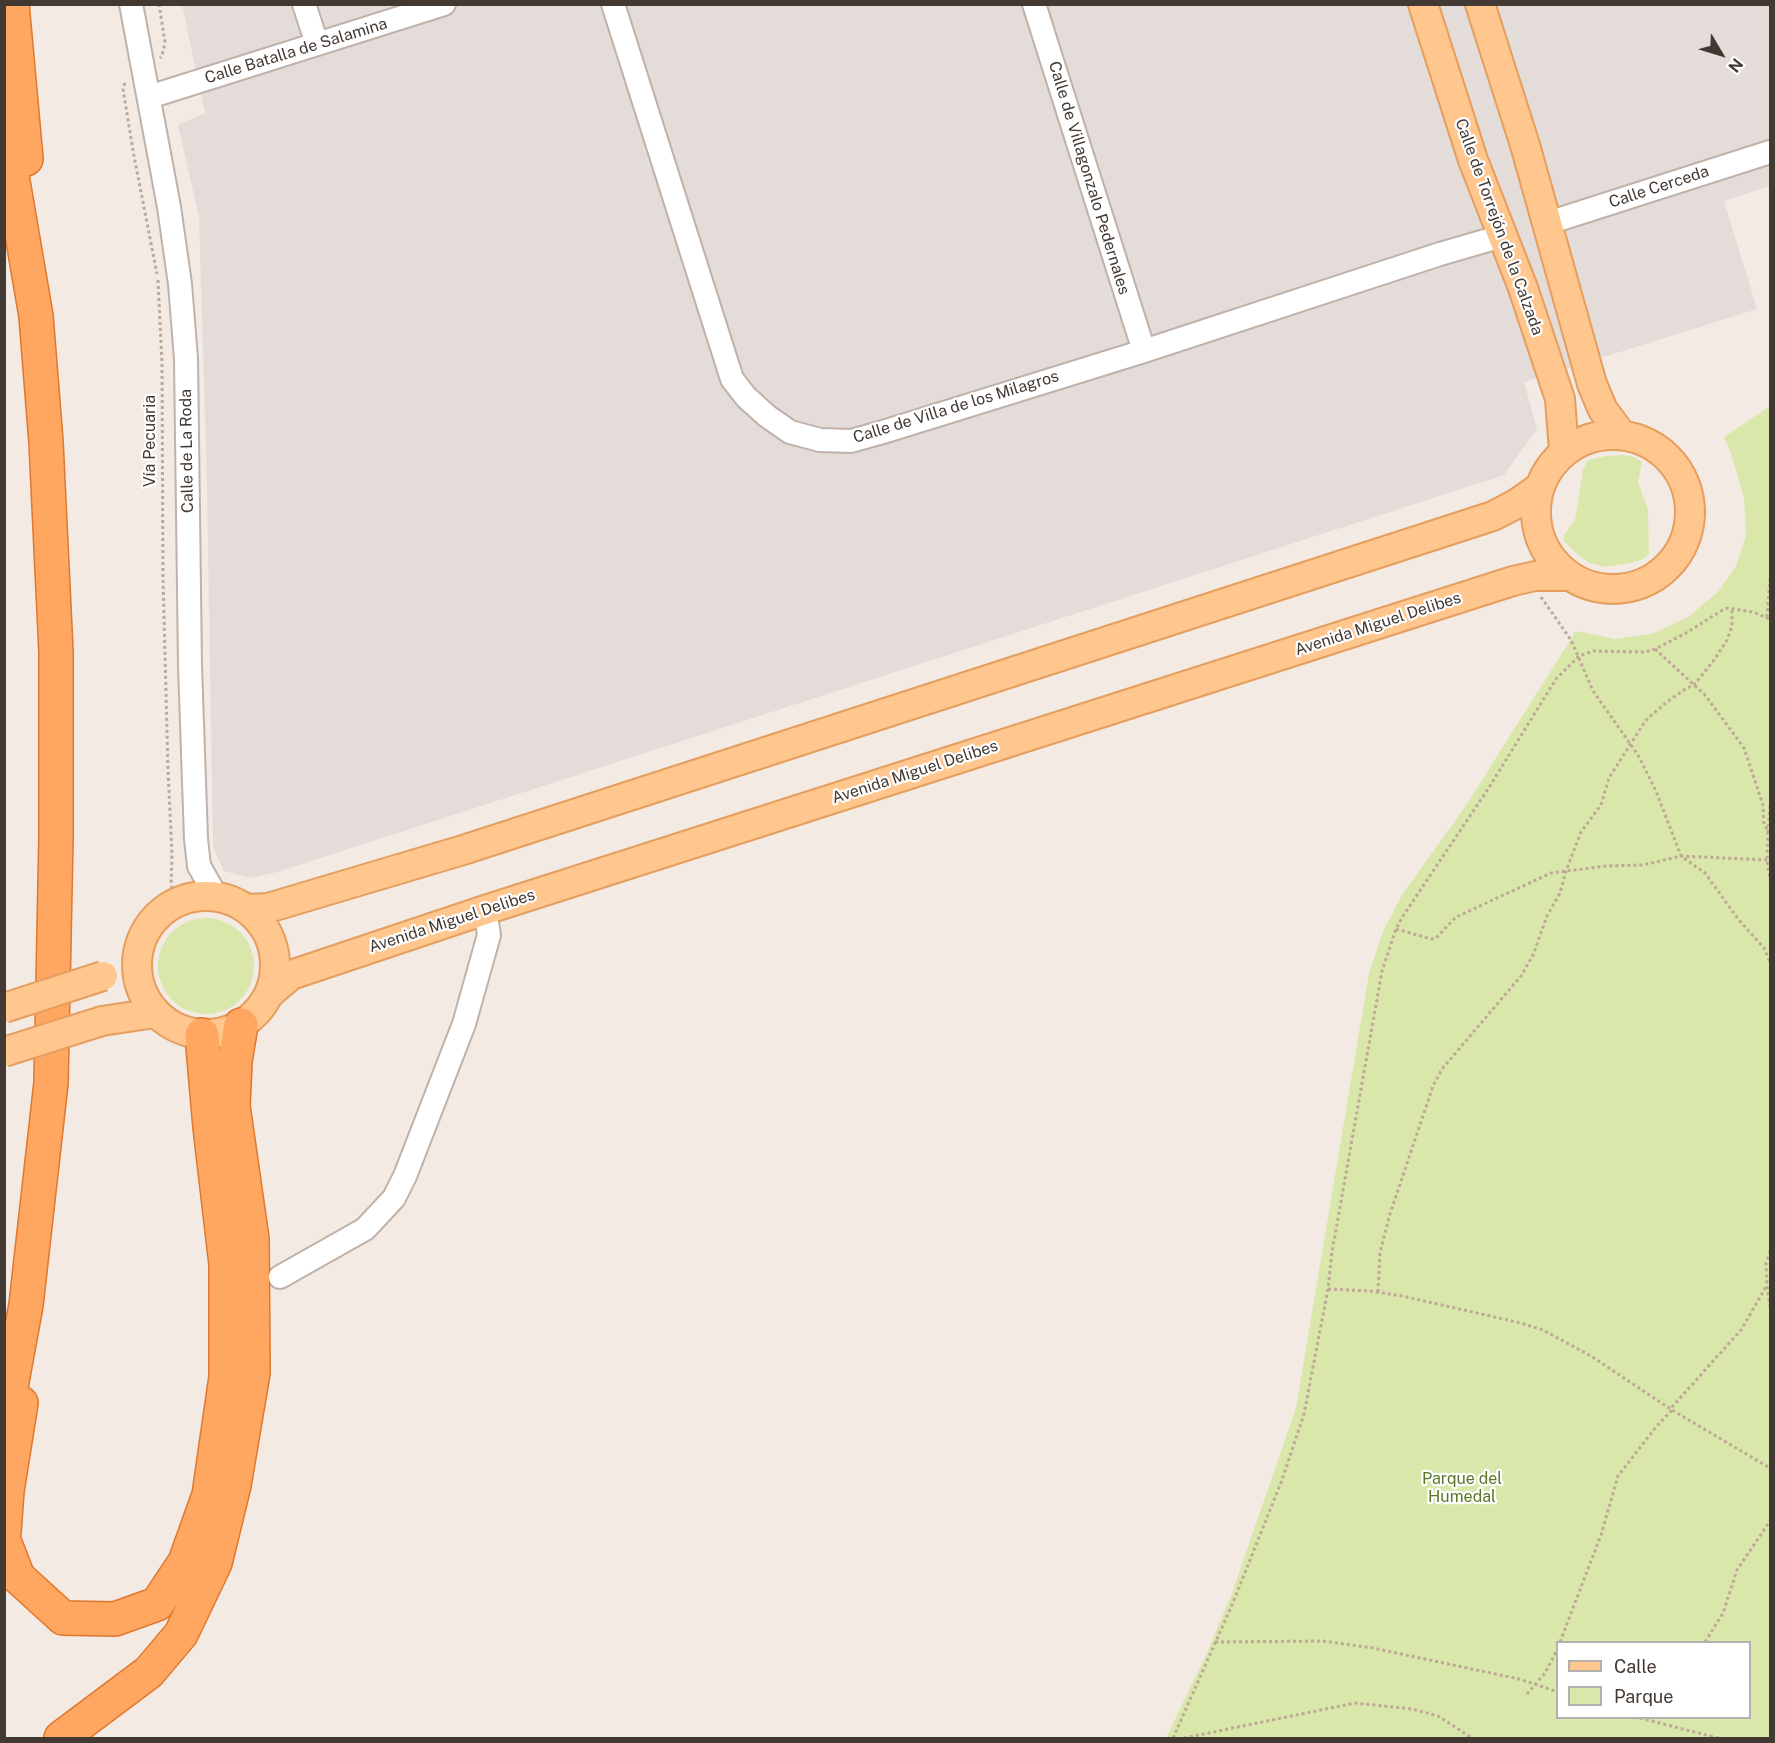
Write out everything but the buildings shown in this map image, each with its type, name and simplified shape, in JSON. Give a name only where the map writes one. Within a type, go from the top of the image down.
[{"type":"highway","points":[[4,1425],[15,1313],[51,1083],[56,652],[46,442],[26,153],[12,4]]},
{"type":"highway","points":[[4,129],[36,316]]},
{"type":"highway","points":[[61,1738],[149,1672],[181,1634],[215,1563],[234,1485],[253,1373],[252,1239],[233,1106],[235,1062],[241,1025]]},
{"type":"highway","points":[[4,1541],[18,1577],[63,1618],[115,1619],[157,1604],[185,1562],[209,1494],[226,1377],[226,1264],[202,1035]]},
{"type":"highway","points":[[4,1532],[7,1491],[32,1333],[15,1313]]},
{"type":"main road","name":"Calle de Torrejón de la Calzada","points":[[1423,4],[1473,160],[1523,288],[1560,399],[1564,451]]},
{"type":"main road","points":[[1480,4],[1548,223],[1592,384],[1603,410],[1621,434]]},
{"type":"main road","points":[[1621,434],[1646,441],[1667,455],[1682,476],[1690,500],[1690,526],[1681,550],[1664,570],[1642,584],[1617,590],[1592,587],[1569,576],[1554,562],[1543,546],[1537,527],[1535,508],[1539,488],[1549,468],[1564,451],[1591,437],[1621,434]]},
{"type":"main road","points":[[247,909],[268,908],[463,850],[1493,516],[1539,488]]},
{"type":"main road","name":"Avenida Miguel Delibes","points":[[270,993],[291,975],[485,910],[1513,581],[1535,576],[1569,576]]},
{"type":"main road","points":[[216,896],[247,909],[261,922],[270,938],[275,956],[275,975],[270,993],[258,1012],[241,1025],[220,1034],[202,1035],[185,1032],[168,1024],[155,1013],[145,1000],[136,969],[138,953],[145,933],[157,916],[175,903],[195,897],[216,896]]},
{"type":"main road","points":[[4,1008],[104,976],[122,966],[138,953]]},
{"type":"main road","points":[[4,1052],[102,1021],[136,1014],[155,1013]]},
{"type":"street","name":"Calle de La Roda","points":[[131,4],[180,284],[186,359],[190,666],[196,839],[199,866],[216,896]]},
{"type":"street","points":[[303,4],[317,44]]},
{"type":"street","name":"Calle Batalla de Salamina","points":[[149,97],[444,4]]},
{"type":"street","name":"Calle de Villa de los Milagros","points":[[613,4],[732,379],[746,397],[790,432],[820,440],[850,441],[1144,351],[1440,254],[1502,236]]},
{"type":"street","name":"Calle de Villagonzalo Pedernales","points":[[1034,4],[1144,351]]},
{"type":"street","name":"Calle Cerceda","points":[[1548,223],[1770,152]]},
{"type":"street","points":[[280,1277],[365,1229],[394,1198],[405,1176],[464,1024],[489,935],[485,910]]},
{"type":"path","name":"Vía Pecuaria","points":[[159,4],[165,42],[162,56],[129,72],[123,90],[158,280],[162,364],[163,579],[171,885],[175,903]]},
{"type":"path","points":[[1173,1738],[1232,1605],[1304,1414],[1328,1289],[1332,1252],[1382,971],[1396,929],[1422,885],[1488,789],[1556,679],[1579,656],[1593,651],[1645,652],[1655,649],[1686,633],[1720,610],[1732,608],[1754,612],[1769,618],[1770,579]]},
{"type":"path","points":[[1539,596],[1571,640],[1593,691],[1630,744],[1656,791],[1681,856],[1705,873],[1738,919],[1764,948],[1770,962]]},
{"type":"path","points":[[1378,1292],[1380,1253],[1389,1217],[1432,1086],[1442,1069],[1521,976],[1533,954],[1547,916],[1560,893],[1581,832],[1601,805],[1609,778],[1646,720],[1668,701],[1694,685],[1727,640],[1732,626],[1732,608]]},
{"type":"path","points":[[1655,649],[1705,695],[1744,748],[1763,805],[1764,825],[1770,836]]},
{"type":"path","points":[[1770,806],[1767,860],[1770,880]]},
{"type":"path","points":[[1396,929],[1431,939],[1436,938],[1456,917],[1551,873],[1606,866],[1643,865],[1681,856],[1767,860]]},
{"type":"path","points":[[1770,1251],[1766,1263],[1770,1307]]},
{"type":"path","points":[[1560,1641],[1601,1535],[1618,1476],[1672,1410],[1672,1407],[1741,1330],[1767,1285]]},
{"type":"path","points":[[1328,1289],[1378,1292],[1413,1298],[1543,1330],[1591,1356],[1672,1410],[1770,1468]]},
{"type":"path","points":[[1706,1641],[1723,1612],[1737,1570],[1770,1521]]},
{"type":"path","points":[[1215,1642],[1323,1641],[1519,1678],[1556,1692]]},
{"type":"path","points":[[1527,1694],[1545,1673],[1556,1650]]},
{"type":"path","points":[[1184,1738],[1355,1703],[1412,1708],[1438,1716],[1472,1738]]},
{"type":"path","points":[[1645,1719],[1718,1738]]},
{"type":"shaded area","points":[[182,5],[1770,5],[1770,186],[1724,201],[1757,309],[1524,382],[1537,429],[1504,475],[277,872],[250,878],[224,871],[213,847],[207,483],[199,217],[178,125],[205,113]]},
{"type":"green space","name":"Parque del Humedal","points":[[1770,406],[1770,1738],[1166,1738],[1206,1655],[1231,1596],[1296,1408],[1369,973],[1384,929],[1402,895],[1465,807],[1576,631],[1615,639],[1652,634],[1688,617],[1718,592],[1736,566],[1746,536],[1744,498],[1724,437]]},
{"type":"green space","points":[[1623,455],[1634,457],[1642,462],[1638,482],[1648,510],[1649,554],[1631,563],[1605,567],[1590,563],[1580,557],[1564,541],[1564,535],[1575,520],[1583,470],[1588,460]]},
{"type":"green space","points":[[206,918],[224,922],[240,932],[250,948],[254,966],[250,984],[240,1000],[224,1010],[206,1014],[188,1010],[172,1000],[162,984],[158,966],[162,948],[172,932],[188,922]]}]
